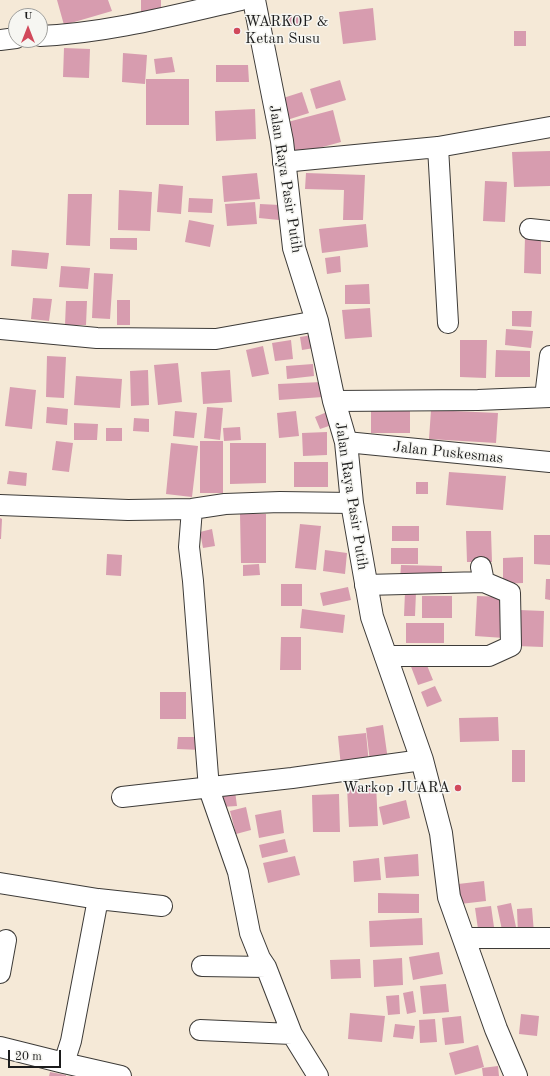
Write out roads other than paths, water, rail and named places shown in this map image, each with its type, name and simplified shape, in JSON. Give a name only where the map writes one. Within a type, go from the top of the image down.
[{"type":"street","points":[[48,36],[64,35],[145,22],[241,0]]},
{"type":"street","name":"Jalan Raya Pasir Putih","points":[[254,0],[282,141],[283,162],[294,248],[317,321],[334,401],[346,442],[352,503],[372,617],[385,656],[399,690],[422,760],[441,833],[449,897],[496,1029],[516,1076]]},
{"type":"street","points":[[283,162],[438,147],[550,127]]},
{"type":"street","points":[[438,147],[448,323]]},
{"type":"street","points":[[530,228],[550,231]]},
{"type":"street","points":[[0,329],[97,338],[216,339],[317,321]]},
{"type":"street","points":[[334,401],[547,398],[550,356]]},
{"type":"street","name":"Jalan Puskesmas","points":[[346,442],[550,462]]},
{"type":"street","points":[[0,505],[128,510],[192,509],[225,504],[280,502],[352,503]]},
{"type":"street","points":[[192,509],[189,547],[209,789],[238,872],[250,933],[260,958],[266,966],[292,1034],[318,1076]]},
{"type":"street","points":[[366,585],[482,574],[509,591],[510,594],[511,646],[490,656],[385,656]]},
{"type":"street","points":[[122,797],[209,789],[422,760]]},
{"type":"street","points":[[0,883],[98,899],[162,906]]},
{"type":"street","points":[[64,1063],[71,1041],[98,899]]},
{"type":"street","points":[[464,938],[550,938]]},
{"type":"street","points":[[0,973],[6,940]]},
{"type":"street","points":[[202,966],[266,966]]},
{"type":"street","points":[[200,1030],[292,1034]]},
{"type":"street","points":[[0,1047],[121,1076]]},
{"type":"place","name":"WARKOP & Ketan Susu","points":[[237,31]]},
{"type":"place","name":"Warkop JUARA","points":[[458,788]]}]
